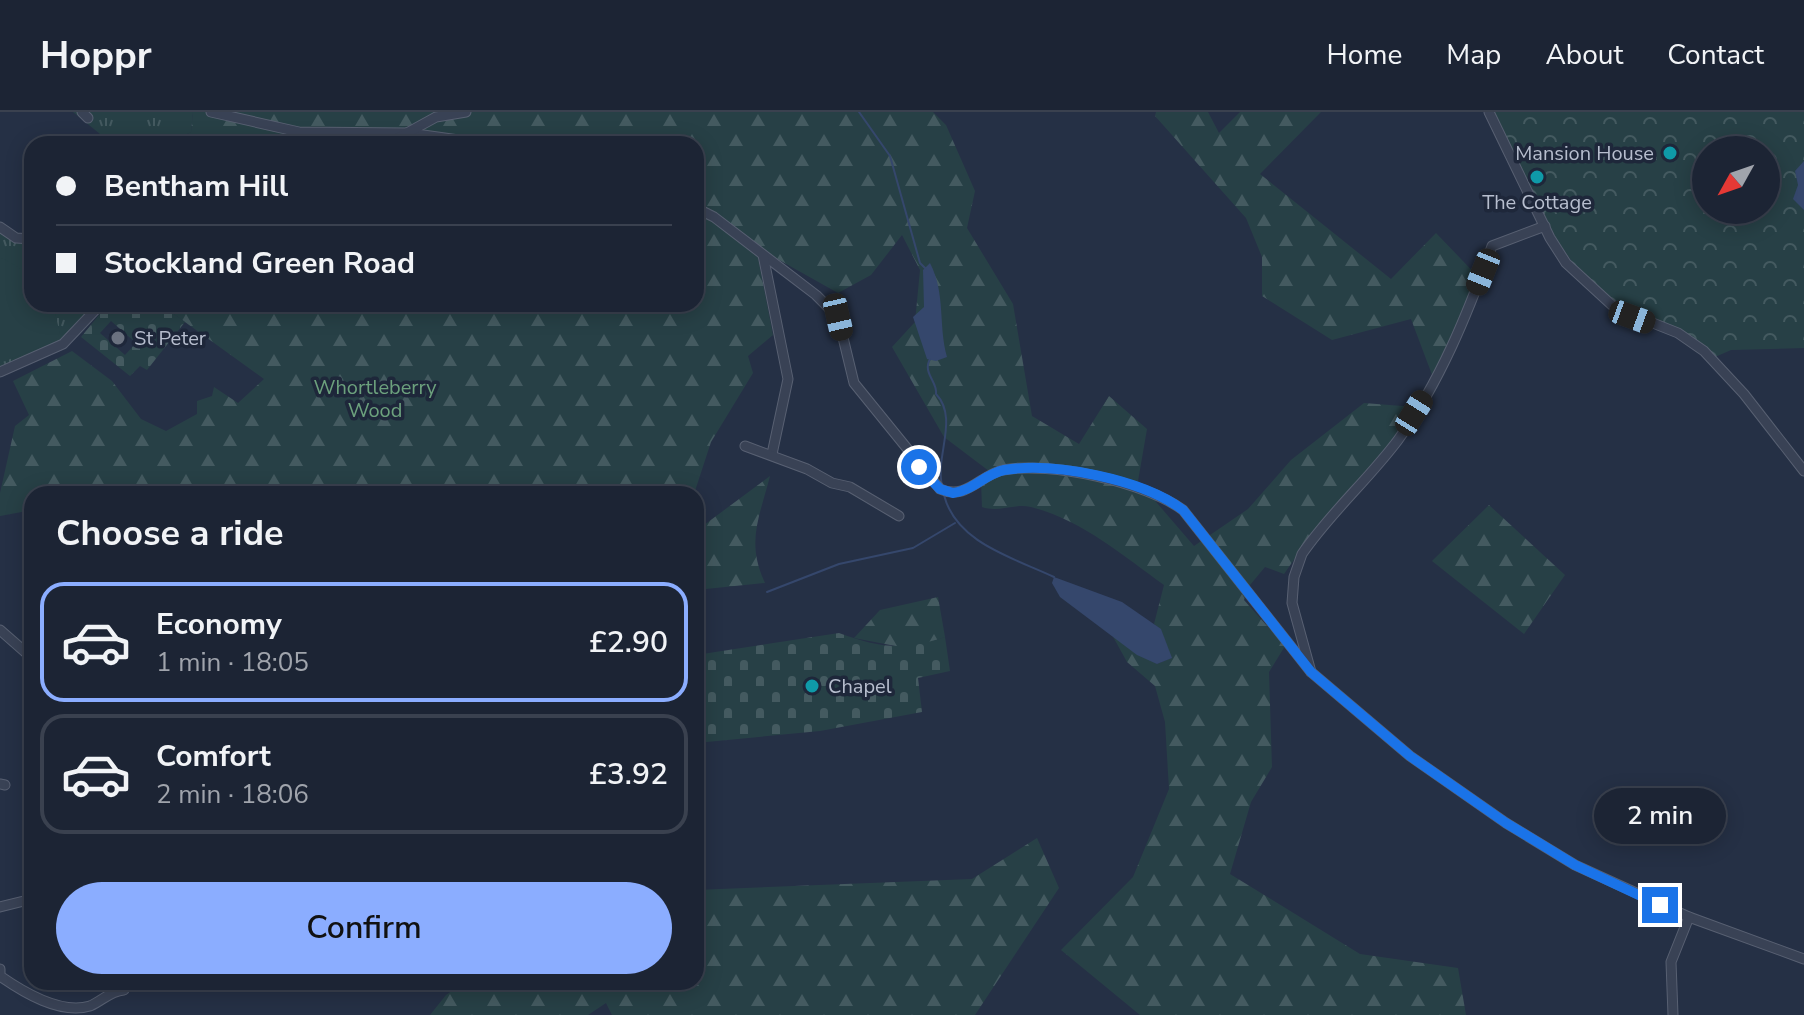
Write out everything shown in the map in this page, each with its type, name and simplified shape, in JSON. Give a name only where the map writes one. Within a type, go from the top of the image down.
[{"type":"street","points":[[211,112],[299,132],[430,136]]},
{"type":"street","points":[[403,136],[436,117],[466,112]]},
{"type":"street","points":[[1489,112],[1566,263],[1597,294],[1632,317],[1678,333],[1704,351],[1744,394],[1804,471]]},
{"type":"street","points":[[704,212],[763,255],[838,317],[854,383],[934,484],[953,493],[1002,470],[1039,470],[1107,477],[1170,500],[1183,510],[1311,672],[1410,756],[1506,823],[1579,868],[1689,917],[1804,959]]},
{"type":"street","points":[[1311,672],[1292,603],[1294,577],[1302,554],[1397,440],[1431,387],[1458,334],[1492,246],[1545,226]]},
{"type":"street","points":[[0,227],[16,238],[24,238]]},
{"type":"street","points":[[763,255],[788,379],[772,454]]},
{"type":"street","points":[[0,372],[63,344],[93,312]]},
{"type":"street","points":[[745,446],[772,454],[832,483],[850,487],[899,516]]},
{"type":"street","points":[[0,630],[24,651]]},
{"type":"street","points":[[0,907],[24,901]]},
{"type":"street","points":[[1673,1015],[1671,962],[1689,917]]},
{"type":"street","points":[[0,969],[0,976],[30,996],[62,1005],[92,1005],[114,990]]},
{"type":"green space","points":[[73,112],[193,112],[191,132],[183,136],[103,136]]},
{"type":"green space","name":"Whortleberry Wood","points":[[193,112],[933,112],[946,125],[975,191],[967,228],[1013,304],[1032,416],[1079,444],[1109,396],[1147,429],[1138,481],[1194,546],[1248,509],[1291,460],[1364,403],[1415,407],[1362,483],[1321,521],[1284,574],[1265,567],[1250,585],[1244,600],[1285,646],[1269,672],[1272,767],[1251,802],[1230,874],[1360,954],[1458,968],[1466,1015],[1140,1015],[1061,950],[1133,877],[1169,789],[1165,722],[1155,686],[1127,662],[1111,633],[1157,664],[1171,658],[1161,630],[1154,624],[1164,585],[1067,520],[1031,507],[982,507],[981,481],[989,471],[944,437],[892,347],[915,322],[920,270],[902,235],[871,275],[838,293],[756,247],[773,335],[748,356],[753,373],[711,442],[697,486],[24,486],[24,512],[0,516],[0,493],[15,426],[29,415],[13,381],[72,351],[112,381],[141,419],[166,431],[197,414],[197,401],[212,396],[214,387],[238,403],[264,379],[171,312],[704,312],[704,136],[183,136],[191,132]]},
{"type":"green space","points":[[1156,112],[1208,112],[1219,133],[1240,112],[1321,112],[1260,174],[1391,279],[1436,233],[1485,284],[1434,380],[1411,319],[1332,340],[1262,296],[1262,257],[1246,218],[1155,116]]},
{"type":"green space","points":[[1492,112],[1804,112],[1804,348],[1731,350],[1715,357],[1685,332],[1625,309],[1577,269],[1557,240]]},
{"type":"green space","points":[[0,229],[24,239],[24,312],[89,312],[57,345],[0,368]]},
{"type":"green space","points":[[0,257],[24,272],[24,312],[54,312],[60,333],[54,342],[0,363]]},
{"type":"green space","points":[[101,312],[171,312],[185,322],[147,370],[140,366],[130,376],[81,337]],"holes":[[[111,321],[136,343],[125,355],[100,333]]]},
{"type":"green space","points":[[770,476],[755,542],[765,583],[704,589],[704,525]]},
{"type":"green space","points":[[1489,505],[1565,575],[1524,634],[1432,561]]},
{"type":"green space","points":[[938,597],[945,637],[911,649],[854,638],[880,610]]},
{"type":"green space","points":[[839,633],[892,646],[945,637],[950,671],[918,678],[922,712],[820,731],[704,742],[704,654]]},
{"type":"green space","points":[[1037,838],[1059,888],[975,1015],[612,1015],[606,1003],[588,1015],[430,1015],[453,990],[704,990],[704,890],[972,879]]},
{"type":"water","points":[[1804,161],[1804,210],[1793,199],[1798,185],[1795,171]]},
{"type":"water","points":[[930,263],[938,286],[947,357],[936,361],[927,359],[913,317],[924,307],[923,270]]},
{"type":"water","points":[[1054,577],[1122,602],[1161,629],[1172,658],[1157,664],[1137,655],[1060,597],[1052,583]]},
{"type":"waterway","points":[[859,112],[890,156],[920,263],[926,269]]},
{"type":"waterway","points":[[930,359],[929,373],[946,414],[942,485]]},
{"type":"waterway","points":[[944,495],[951,512],[974,537],[988,547],[1054,577]]},
{"type":"waterway","points":[[767,592],[839,564],[913,548],[955,523]]},
{"type":"place","name":"Mansion House","points":[[1670,153]]},
{"type":"place","name":"The Cottage","points":[[1537,177]]},
{"type":"place","name":"St Peter","points":[[118,338]]},
{"type":"place","name":"Chapel","points":[[812,686]]},
{"type":"route","points":[[919,467],[940,489],[953,493],[966,490],[1002,470],[1039,470],[1107,477],[1170,500],[1183,510],[1311,672],[1410,756],[1506,823],[1575,865],[1660,905]]}]
